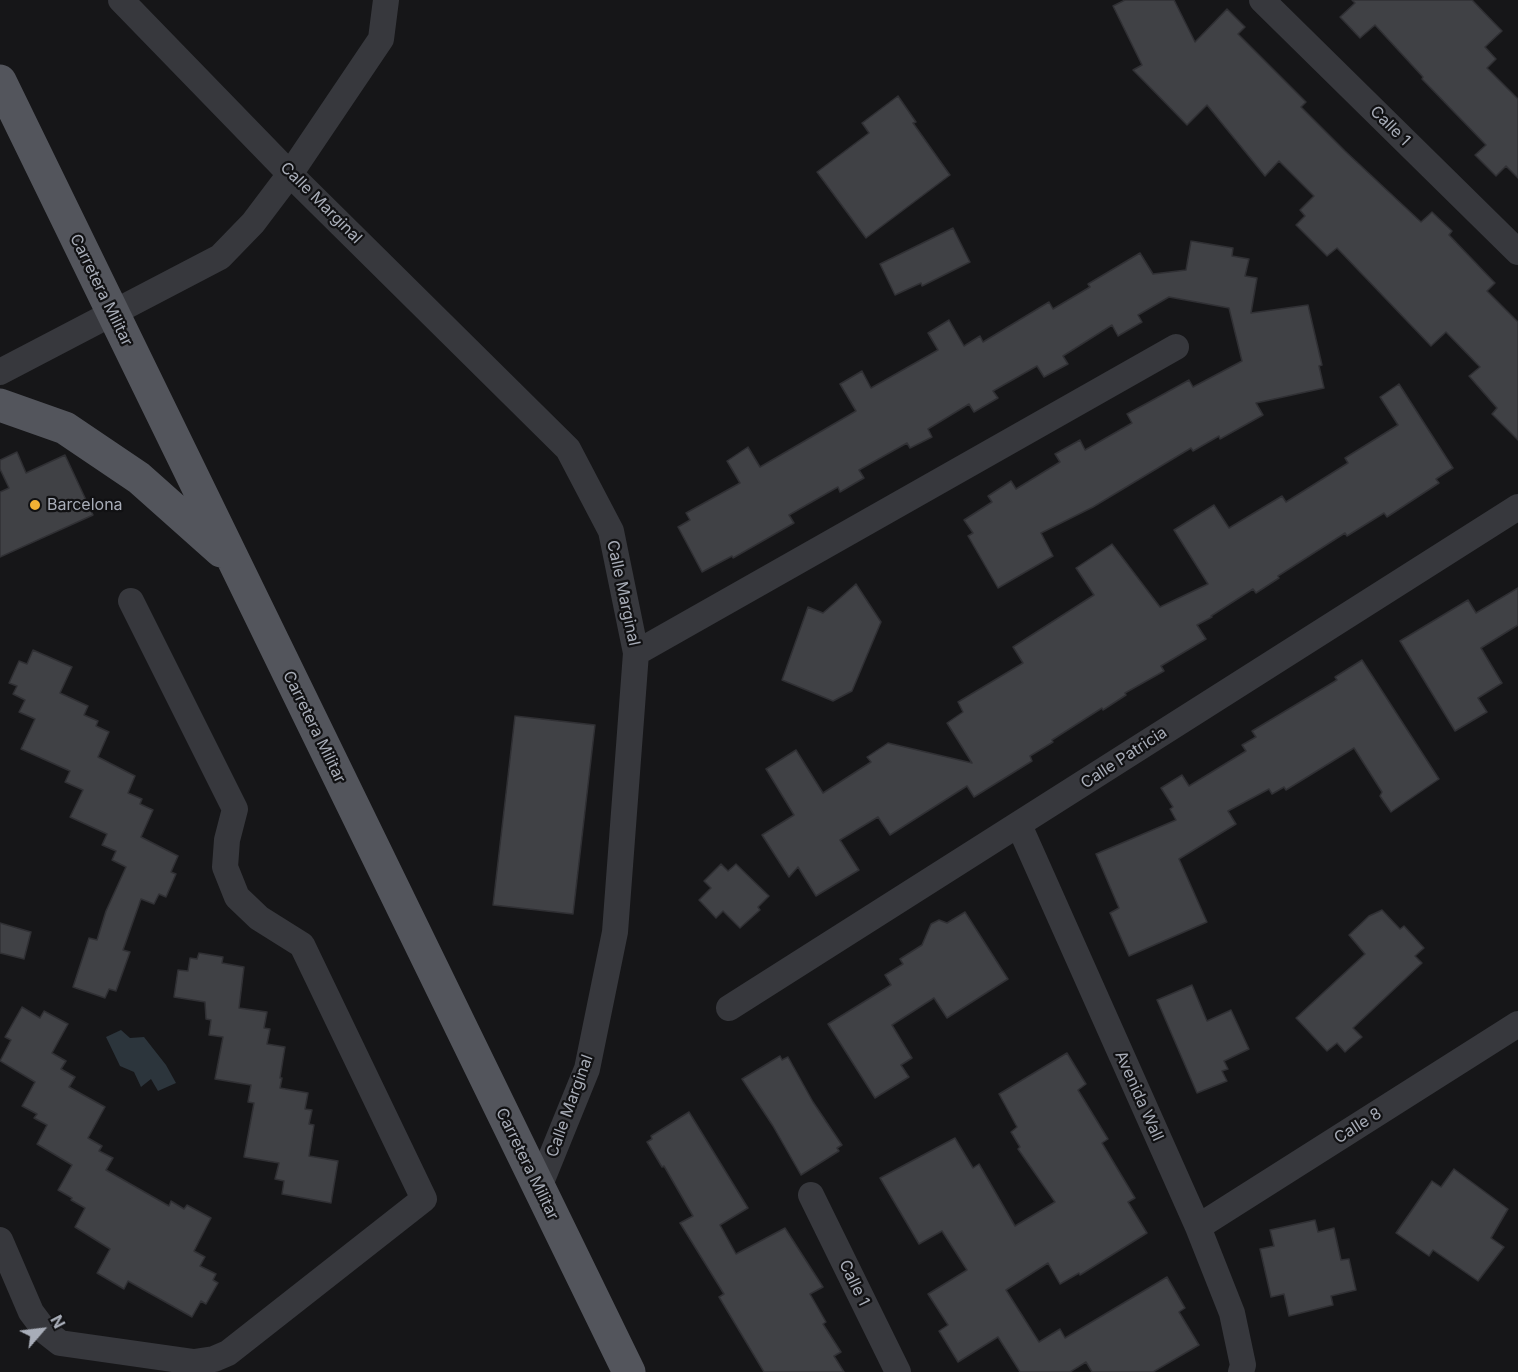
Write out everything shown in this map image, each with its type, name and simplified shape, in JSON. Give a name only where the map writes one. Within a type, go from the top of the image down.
[{"type":"main road","name":"Carretera Militar","points":[[0,81],[629,1372]]},
{"type":"main road","points":[[0,405],[65,428],[140,478],[233,561]]},
{"type":"street","name":"Calle Marginal","points":[[121,0],[290,174],[568,449],[611,531],[636,653],[615,932],[587,1069],[539,1187]]},
{"type":"street","points":[[0,372],[220,256],[253,223],[290,174],[381,39],[386,0]]},
{"type":"street","name":"Calle 1","points":[[1262,0],[1518,252]]},
{"type":"street","points":[[636,653],[1176,347]]},
{"type":"street","name":"Calle Patricia","points":[[729,1008],[1518,507]]},
{"type":"street","points":[[0,1240],[31,1312],[46,1332],[60,1342],[194,1362],[214,1359],[228,1353],[424,1199],[302,945],[259,918],[237,897],[225,867],[227,840],[235,809],[130,601]]},
{"type":"street","name":"Avenida Wall","points":[[1018,825],[1198,1227],[1232,1313],[1243,1365],[1241,1372]]},
{"type":"street","name":"Calle 8","points":[[1198,1227],[1518,1024]]},
{"type":"street","name":"Calle 1","points":[[811,1194],[898,1372]]},
{"type":"shaded area","points":[[121,1030],[130,1038],[144,1037],[166,1065],[176,1083],[158,1091],[151,1079],[141,1087],[134,1072],[120,1066],[106,1037]]},
{"type":"building","points":[[1125,0],[1174,0],[1195,42],[1227,9],[1245,27],[1238,34],[1306,102],[1301,107],[1345,151],[1421,222],[1432,212],[1452,231],[1449,235],[1495,283],[1487,291],[1518,322],[1518,440],[1492,414],[1497,408],[1469,376],[1480,367],[1446,332],[1431,346],[1337,248],[1327,256],[1296,225],[1305,216],[1300,210],[1314,196],[1279,161],[1265,176],[1207,105],[1187,125],[1133,70],[1142,65],[1113,6]]},
{"type":"building","points":[[1352,0],[1472,0],[1502,31],[1485,47],[1496,59],[1487,68],[1518,99],[1518,178],[1506,166],[1496,176],[1475,155],[1486,145],[1422,79],[1423,77],[1375,25],[1360,38],[1340,17],[1355,3]]},
{"type":"building","points":[[898,96],[916,122],[913,123],[950,175],[866,238],[817,172],[869,133],[862,123]]},
{"type":"building","points":[[953,228],[970,262],[922,286],[921,283],[895,295],[880,264]]},
{"type":"building","points":[[1191,241],[1233,248],[1232,256],[1249,259],[1245,276],[1257,278],[1251,313],[1308,305],[1322,365],[1319,366],[1324,388],[1256,403],[1263,415],[1220,439],[1219,436],[1193,451],[1191,448],[1093,507],[1041,533],[1053,556],[998,588],[968,536],[973,533],[964,520],[992,502],[988,496],[1011,481],[1016,489],[1060,462],[1055,454],[1080,440],[1085,450],[1132,423],[1127,414],[1189,380],[1193,387],[1242,361],[1229,308],[1169,297],[1138,315],[1142,322],[1118,336],[1112,325],[1063,356],[1068,364],[1044,377],[1037,366],[993,391],[998,398],[974,412],[969,404],[928,429],[932,437],[910,448],[907,443],[859,470],[864,478],[840,492],[838,487],[789,515],[794,523],[733,558],[732,556],[702,572],[678,527],[690,520],[686,513],[740,483],[727,461],[748,447],[760,467],[856,411],[840,384],[862,371],[871,388],[938,350],[928,333],[949,320],[964,346],[980,336],[983,342],[1049,302],[1053,309],[1090,287],[1088,284],[1140,253],[1153,274],[1186,270]]},
{"type":"building","points":[[1399,384],[1453,468],[1436,479],[1439,483],[1387,517],[1384,513],[1347,536],[1345,533],[1256,593],[1253,589],[1197,625],[1206,639],[1161,666],[1164,671],[1052,740],[1053,742],[1030,756],[1032,761],[974,797],[967,786],[890,835],[878,817],[840,840],[859,870],[816,896],[798,867],[789,877],[762,835],[794,815],[766,769],[796,750],[823,793],[871,762],[867,757],[888,743],[972,763],[947,723],[963,712],[958,702],[1023,663],[1013,647],[1094,595],[1076,568],[1112,544],[1160,607],[1208,584],[1174,530],[1214,505],[1229,528],[1282,496],[1286,502],[1348,463],[1345,458],[1398,425],[1380,397]]},
{"type":"building","points":[[17,452],[26,473],[65,455],[93,515],[0,557],[0,492],[9,488],[0,469],[0,460]]},
{"type":"building","points":[[856,584],[881,622],[852,691],[833,701],[782,680],[808,607],[823,613]]},
{"type":"building","points":[[1518,588],[1518,625],[1481,648],[1502,683],[1478,698],[1487,712],[1455,731],[1400,641],[1468,600],[1476,613]]},
{"type":"building","points":[[33,650],[72,667],[60,693],[88,706],[84,715],[98,721],[96,726],[109,732],[98,757],[135,776],[128,793],[142,799],[140,804],[153,810],[141,837],[178,856],[171,872],[176,874],[166,897],[159,894],[154,904],[141,899],[123,950],[130,952],[116,991],[109,989],[105,998],[73,987],[89,938],[97,940],[106,911],[126,867],[112,860],[116,851],[102,845],[107,834],[70,817],[83,790],[65,782],[70,771],[21,749],[35,719],[19,712],[25,700],[13,694],[17,686],[9,683],[19,661],[27,664]]},
{"type":"building","points":[[1362,660],[1439,779],[1391,812],[1380,796],[1382,792],[1354,748],[1286,790],[1284,787],[1272,794],[1269,789],[1228,811],[1236,824],[1179,859],[1207,922],[1129,956],[1110,913],[1119,908],[1096,854],[1176,820],[1170,809],[1173,807],[1161,788],[1182,775],[1189,786],[1246,751],[1242,745],[1256,737],[1252,731],[1337,680],[1335,677]]},
{"type":"building","points":[[515,716],[595,725],[573,914],[493,905]]},
{"type":"building","points":[[721,864],[728,871],[736,864],[769,896],[758,907],[760,910],[740,928],[723,911],[716,918],[699,900],[711,888],[704,881]]},
{"type":"building","points":[[1382,910],[1400,929],[1404,926],[1424,948],[1415,956],[1422,963],[1353,1028],[1362,1037],[1345,1052],[1337,1043],[1327,1051],[1296,1018],[1365,954],[1349,935],[1369,916]]},
{"type":"building","points":[[965,912],[1008,979],[947,1018],[934,998],[892,1025],[912,1058],[901,1065],[909,1077],[875,1098],[828,1024],[891,985],[885,975],[903,964],[900,959],[922,945],[931,924],[939,920],[947,923]]},
{"type":"building","points":[[0,923],[31,932],[24,959],[0,953]]},
{"type":"building","points":[[199,953],[223,957],[222,963],[244,967],[239,1008],[267,1012],[264,1028],[270,1029],[267,1044],[285,1047],[280,1088],[308,1093],[305,1109],[312,1110],[309,1124],[314,1125],[309,1156],[338,1161],[331,1203],[282,1194],[284,1181],[275,1179],[279,1163],[244,1157],[254,1103],[248,1102],[251,1085],[215,1079],[223,1037],[209,1035],[211,1020],[206,1019],[205,1002],[174,997],[178,970],[188,971],[190,958],[197,959]]},
{"type":"building","points":[[1192,985],[1207,1021],[1231,1010],[1249,1049],[1224,1061],[1228,1069],[1222,1071],[1227,1081],[1197,1093],[1157,1000]]},
{"type":"building","points":[[22,1007],[40,1018],[44,1011],[68,1024],[52,1053],[66,1061],[61,1069],[75,1077],[69,1087],[105,1107],[88,1138],[102,1146],[99,1151],[113,1158],[106,1170],[169,1206],[171,1201],[184,1209],[187,1205],[211,1218],[194,1251],[205,1257],[200,1266],[216,1274],[213,1280],[218,1283],[206,1304],[201,1301],[192,1317],[128,1281],[124,1289],[97,1273],[110,1249],[75,1227],[85,1208],[58,1190],[72,1165],[37,1144],[47,1125],[34,1118],[37,1114],[22,1106],[35,1082],[0,1061],[11,1040],[5,1037]]},
{"type":"building","points":[[1067,1053],[1086,1084],[1078,1090],[1108,1139],[1102,1143],[1135,1198],[1128,1202],[1147,1233],[1080,1275],[1079,1273],[1060,1284],[1048,1263],[1006,1290],[1039,1342],[1060,1329],[1065,1338],[1167,1277],[1185,1308],[1179,1312],[1199,1345],[1153,1372],[1092,1372],[1086,1362],[1070,1372],[1020,1372],[998,1337],[958,1362],[939,1331],[948,1325],[928,1294],[967,1270],[942,1231],[919,1244],[880,1178],[955,1138],[973,1168],[979,1164],[1015,1226],[1055,1202],[1018,1149],[1020,1147],[1011,1132],[1017,1127],[999,1094]]},
{"type":"building","points":[[780,1056],[782,1060],[788,1057],[813,1102],[842,1145],[837,1148],[839,1151],[801,1175],[773,1126],[742,1079]]},
{"type":"building","points":[[689,1112],[748,1208],[720,1225],[736,1254],[785,1228],[823,1287],[810,1294],[826,1322],[823,1324],[841,1352],[834,1356],[844,1372],[764,1372],[719,1297],[724,1294],[680,1223],[693,1216],[647,1142],[652,1139],[651,1136]]},
{"type":"building","points":[[1454,1169],[1508,1209],[1491,1238],[1504,1247],[1478,1281],[1433,1250],[1429,1256],[1396,1233],[1432,1181],[1441,1187]]},
{"type":"building","points":[[1315,1220],[1318,1232],[1334,1228],[1341,1260],[1349,1259],[1356,1290],[1331,1296],[1333,1305],[1289,1316],[1284,1294],[1271,1297],[1260,1249],[1274,1246],[1270,1230]]},
{"type":"place","name":"Barcelona","points":[[35,505]]}]
